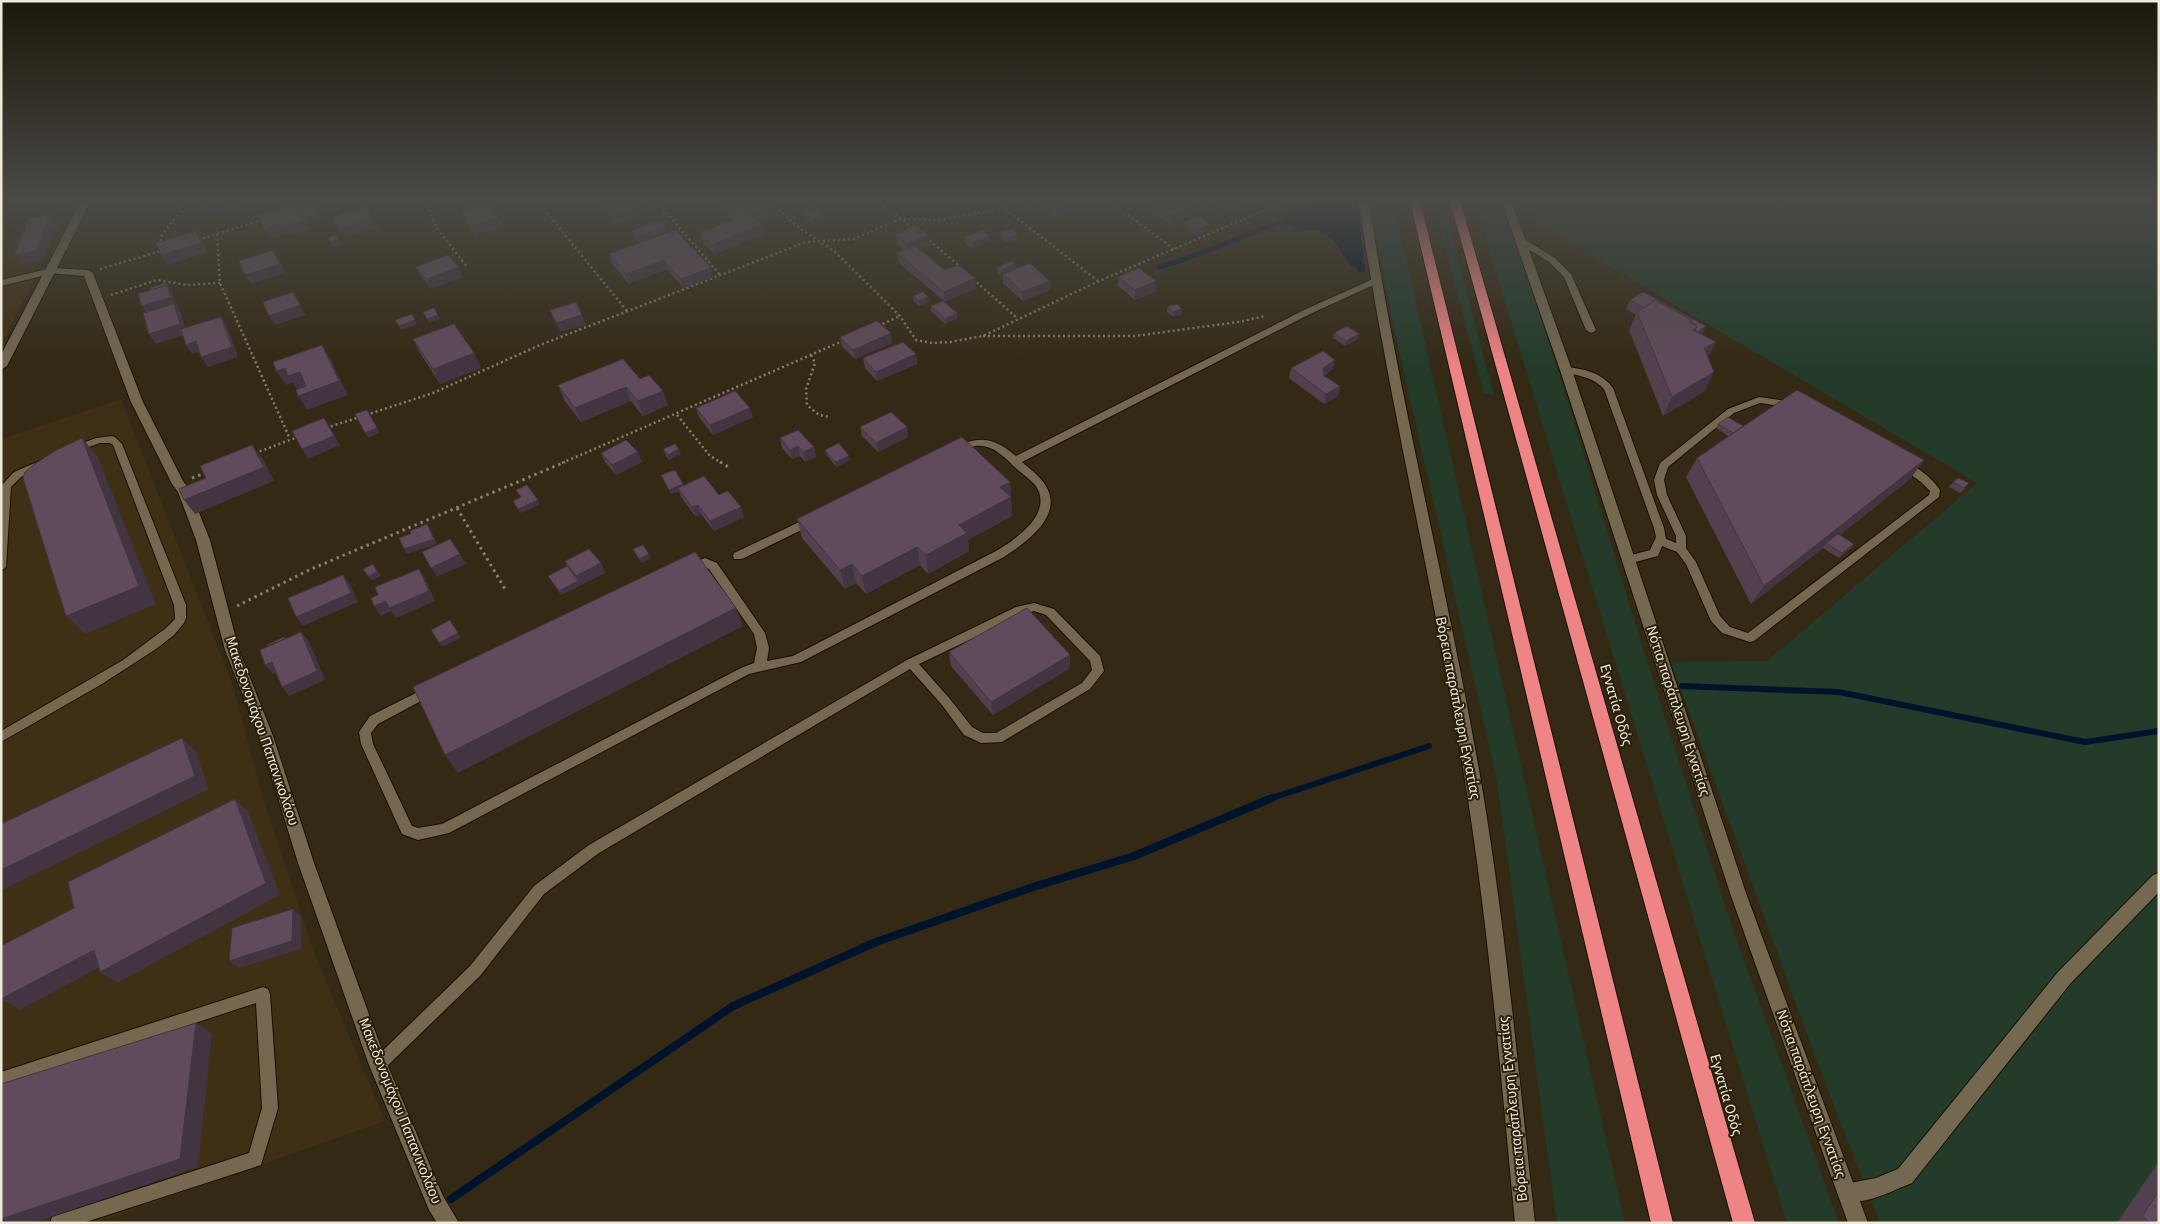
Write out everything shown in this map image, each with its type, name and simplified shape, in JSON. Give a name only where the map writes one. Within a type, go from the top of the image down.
[{"type":"highway","points":[[1428,254],[1662,1223]]},
{"type":"highway","name":"Εγνατία Οδός","points":[[1470,254],[1744,1223]]},
{"type":"street","points":[[1,366],[60,254]]},
{"type":"street","name":"Βόρεια παράπλευρη Εγνατίας","points":[[1370,254],[1388,360],[1463,724],[1480,826],[1505,1023],[1525,1223]]},
{"type":"street","name":"Νότια παράπλευρη Εγνατίας","points":[[1525,254],[1566,370],[1739,896],[1858,1223]]},
{"type":"street","points":[[52,271],[88,273]]},
{"type":"street","name":"Μακεδονομάχου Παπανικολάου","points":[[88,273],[137,402],[178,484],[184,490],[203,540],[232,650],[266,736],[306,863],[378,1065],[436,1203],[449,1223]]},
{"type":"street","points":[[1847,1192],[1876,1188],[1905,1176],[2064,978],[2159,880]]},
{"type":"lane","points":[[1543,254],[1552,260],[1568,276],[1591,330]]},
{"type":"lane","points":[[1,283],[52,271]]},
{"type":"lane","points":[[1015,461],[1307,312],[1374,281]]},
{"type":"lane","points":[[1566,370],[1594,376],[1603,381],[1608,388],[1659,528],[1660,541],[1654,553],[1642,558],[1628,560]]},
{"type":"lane","points":[[1681,549],[1681,536],[1662,495],[1659,480],[1664,465],[1731,411],[1759,400],[1784,402],[1808,411]]},
{"type":"lane","points":[[1,567],[6,487],[10,478],[22,470],[99,440],[112,439],[117,444],[180,605],[180,620],[167,636],[143,653],[1,737]]},
{"type":"lane","points":[[441,685],[388,710],[374,720],[365,732],[367,744],[407,830],[418,834],[444,829],[745,671],[760,665],[798,660],[1017,544],[1038,522],[1043,511],[1046,498],[1042,488],[1015,461],[994,444],[985,442],[969,444],[947,455]]},
{"type":"lane","points":[[1660,541],[1681,549],[1691,562],[1715,618],[1726,630],[1750,638],[1934,498],[1935,490],[1925,479],[1897,462]]},
{"type":"lane","points":[[738,556],[825,514]]},
{"type":"lane","points":[[679,573],[702,563],[713,566],[759,633],[763,648],[760,665]]},
{"type":"lane","points":[[378,1065],[475,972],[539,890],[594,849],[911,663],[1020,610],[1034,607],[1050,612],[1096,659],[1098,671],[1086,686],[998,738],[980,738],[968,731],[946,702],[911,663]]},
{"type":"lane","points":[[1,1080],[263,994],[270,1108],[255,1159],[58,1223]]},
{"type":"path","points":[[88,273],[151,254]]},
{"type":"path","points":[[218,254],[220,283],[290,439]]},
{"type":"path","points":[[457,254],[468,268]]},
{"type":"path","points":[[581,254],[627,311]]},
{"type":"path","points":[[702,254],[721,276]]},
{"type":"path","points":[[319,430],[433,393],[540,345],[777,254]]},
{"type":"path","points":[[837,254],[900,316],[916,340],[932,343],[983,336],[1135,336],[1238,322],[1273,315]]},
{"type":"path","points":[[945,254],[959,267]]},
{"type":"path","points":[[1064,254],[1099,281]]},
{"type":"path","points":[[983,336],[1017,318],[1099,281],[1165,254]]},
{"type":"path","points":[[967,273],[1017,318]]},
{"type":"path","points":[[98,300],[157,280],[187,285],[220,283]]},
{"type":"path","points":[[873,328],[900,316]]},
{"type":"path","points":[[223,613],[311,570],[677,415],[847,339]]},
{"type":"path","points":[[811,355],[815,363],[803,395],[809,407],[819,417],[830,417]]},
{"type":"path","points":[[677,415],[710,456],[730,468]]},
{"type":"path","points":[[247,456],[300,436]]},
{"type":"path","points":[[178,484],[212,470]]},
{"type":"path","points":[[457,508],[505,589]]},
{"type":"shaded area","points":[[1,254],[47,254],[1,346]]},
{"type":"shaded area","points":[[121,399],[233,686],[262,794],[313,950],[385,1121],[96,1223],[1,1223],[1,439]]},
{"type":"green space","points":[[1380,254],[1405,254],[1625,1223],[1557,1223],[1497,781],[1390,311]]},
{"type":"green space","points":[[1447,254],[1456,254],[1494,395],[1484,394]]},
{"type":"green space","points":[[1490,254],[1519,254],[1559,373],[1644,652],[1731,924],[1839,1223],[1787,1223]]},
{"type":"green space","points":[[1589,254],[2159,254],[2159,1223],[1880,1223],[1824,1080],[1671,662],[1767,661],[1977,483]]},
{"type":"water","points":[[1343,254],[1363,254],[1365,271],[1359,273],[1355,267],[1350,265]]},
{"type":"building","points":[[260,254],[275,254],[280,264],[245,275],[239,261]]},
{"type":"building","points":[[609,254],[698,254],[711,268],[681,279],[664,260],[626,274]]},
{"type":"building","points":[[898,254],[925,254],[945,270],[958,265],[975,278],[944,292]]},
{"type":"building","points":[[448,255],[459,267],[426,279],[416,267]]},
{"type":"building","points":[[1012,261],[1015,264],[1000,271],[997,268]]},
{"type":"building","points":[[1030,263],[1049,281],[1022,292],[1003,274]]},
{"type":"building","points":[[1139,268],[1156,281],[1135,290],[1118,277]]},
{"type":"building","points":[[166,283],[169,287],[167,285],[151,290],[150,288]]},
{"type":"building","points":[[167,285],[171,297],[142,306],[138,294]]},
{"type":"building","points":[[293,292],[300,305],[269,316],[263,302]]},
{"type":"building","points":[[923,292],[928,297],[919,301],[913,296]]},
{"type":"building","points":[[1643,292],[1706,326],[1698,332],[1695,330],[1697,326],[1691,323],[1692,320],[1655,300],[1644,308],[1630,300]]},
{"type":"building","points":[[1655,300],[1692,320],[1689,322],[1697,326],[1693,330],[1716,342],[1704,348],[1714,372],[1672,397],[1637,312]]},
{"type":"building","points":[[943,301],[957,313],[945,319],[931,306]]},
{"type":"building","points":[[576,302],[582,315],[556,323],[550,310]]},
{"type":"building","points":[[174,304],[180,324],[149,334],[143,313]]},
{"type":"building","points":[[1177,304],[1182,309],[1173,312],[1167,307]]},
{"type":"building","points":[[434,308],[438,315],[427,319],[423,312]]},
{"type":"building","points":[[412,314],[415,320],[399,326],[395,320]]},
{"type":"building","points":[[221,317],[232,347],[201,357],[196,341],[186,345],[181,329]]},
{"type":"building","points":[[877,321],[891,333],[853,350],[840,337]]},
{"type":"building","points":[[454,324],[474,353],[433,369],[413,339]]},
{"type":"building","points":[[1347,326],[1359,334],[1346,341],[1334,333]]},
{"type":"building","points":[[903,342],[916,354],[876,372],[863,358]]},
{"type":"building","points":[[322,345],[339,381],[298,396],[296,390],[306,386],[300,372],[288,376],[285,368],[276,371],[273,362]]},
{"type":"building","points":[[1323,351],[1335,360],[1323,368],[1324,376],[1340,386],[1326,394],[1291,368]]},
{"type":"building","points":[[623,359],[640,379],[649,375],[663,391],[638,401],[626,387],[575,408],[558,385]]},
{"type":"building","points":[[1797,390],[1924,460],[1764,586],[1697,458]]},
{"type":"building","points":[[735,391],[750,408],[710,425],[696,408]]},
{"type":"building","points":[[367,410],[377,428],[365,433],[355,414]]},
{"type":"building","points":[[891,412],[907,427],[876,443],[860,427]]},
{"type":"building","points":[[1728,417],[1743,426],[1733,433],[1718,424]]},
{"type":"building","points":[[324,418],[334,436],[302,449],[292,431]]},
{"type":"building","points":[[798,430],[814,447],[803,452],[798,446],[790,450],[780,438]]},
{"type":"building","points":[[962,437],[1010,482],[1000,487],[1011,497],[959,525],[967,533],[926,555],[917,547],[862,576],[852,564],[840,570],[797,519]]},
{"type":"building","points":[[82,438],[139,586],[66,616],[23,478],[25,472],[36,463]]},
{"type":"building","points":[[626,440],[638,452],[612,465],[601,453]]},
{"type":"building","points":[[839,443],[849,456],[835,462],[825,450]]},
{"type":"building","points":[[675,444],[679,449],[668,455],[663,449]]},
{"type":"building","points":[[252,445],[264,467],[184,500],[179,489],[206,478],[200,466]]},
{"type":"building","points":[[675,470],[683,484],[669,490],[661,475]]},
{"type":"building","points":[[704,476],[719,495],[728,491],[741,507],[710,521],[698,505],[692,507],[678,488]]},
{"type":"building","points":[[1958,478],[1969,483],[1964,488],[1953,482]]},
{"type":"building","points":[[527,485],[538,500],[518,509],[513,501],[521,497],[516,490]]},
{"type":"building","points":[[427,524],[434,539],[404,549],[399,538],[411,534],[410,531]]},
{"type":"building","points":[[1838,534],[1854,544],[1842,553],[1826,543]]},
{"type":"building","points":[[450,539],[460,554],[431,568],[422,552]]},
{"type":"building","points":[[643,545],[649,554],[639,559],[633,549]]},
{"type":"building","points":[[589,549],[601,563],[576,576],[565,561]]},
{"type":"building","points":[[695,552],[736,608],[445,755],[413,687]]},
{"type":"building","points":[[373,564],[377,572],[368,576],[363,569]]},
{"type":"building","points":[[567,566],[578,581],[559,591],[548,576]]},
{"type":"building","points":[[419,569],[429,591],[389,608],[386,601],[374,606],[371,598],[378,595],[375,587]]},
{"type":"building","points":[[343,575],[351,593],[296,617],[288,598]]},
{"type":"building","points":[[1027,608],[1070,655],[991,702],[949,652]]},
{"type":"building","points":[[450,620],[458,633],[439,643],[431,630]]},
{"type":"building","points":[[301,632],[317,671],[282,687],[272,662],[265,665],[260,650]]},
{"type":"building","points":[[284,637],[285,639],[267,646],[267,645]]},
{"type":"building","points":[[182,738],[195,776],[1,870],[1,824]]},
{"type":"building","points":[[235,799],[266,883],[100,972],[94,950],[1,999],[1,946],[74,908],[68,882]]},
{"type":"building","points":[[293,909],[292,941],[229,961],[232,928]]},
{"type":"building","points":[[196,1023],[180,1159],[1,1219],[1,1084]]},
{"type":"building","points":[[2159,1191],[2159,1223],[2150,1223],[2142,1216]]},
{"type":"waterway","points":[[1159,267],[1197,254]]},
{"type":"waterway","points":[[1682,686],[1839,692],[2085,742],[2159,731]]},
{"type":"waterway","points":[[1272,798],[1429,746]]},
{"type":"waterway","points":[[451,1199],[733,1006],[876,942],[1033,887],[1134,856],[1272,798]]}]
